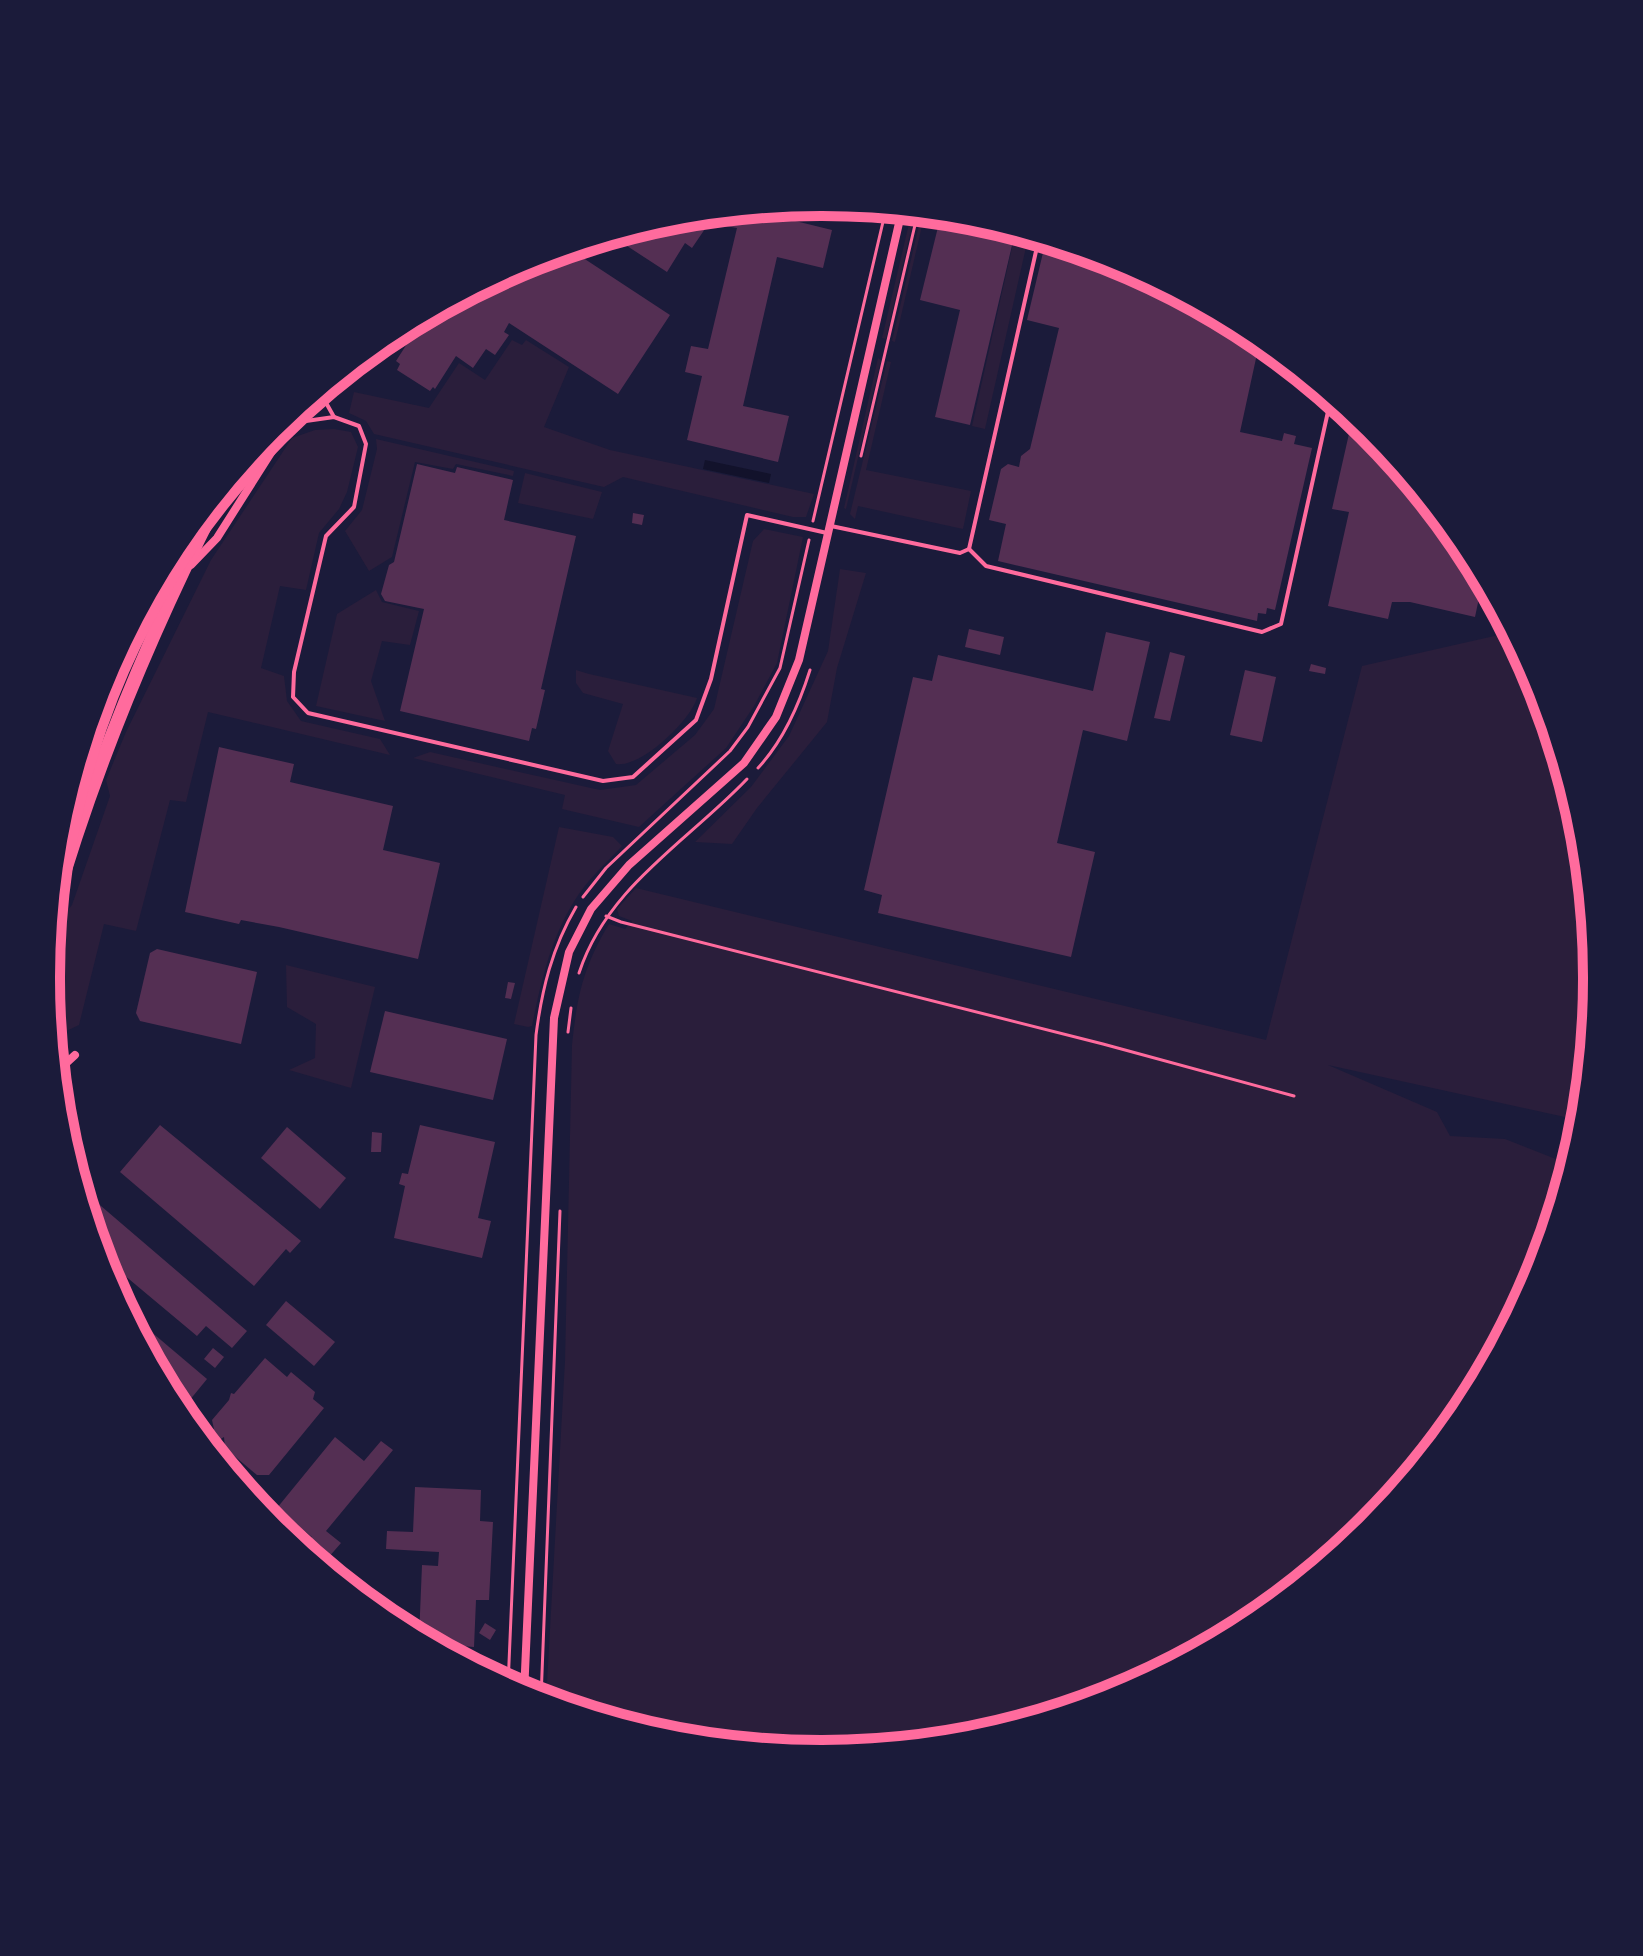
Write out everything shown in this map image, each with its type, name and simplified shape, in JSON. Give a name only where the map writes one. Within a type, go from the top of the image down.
[{"type":"highway","points":[[72,849],[139,663],[194,546]]},
{"type":"street","points":[[525,1680],[554,1018],[569,952],[591,909],[629,865],[744,763],[776,717],[799,660],[899,221]]},
{"type":"street","points":[[177,580],[217,538],[273,451]]},
{"type":"street","points":[[66,1064],[75,1055]]},
{"type":"lane","points":[[969,549],[1037,248]]},
{"type":"lane","points":[[325,400],[334,417]]},
{"type":"lane","points":[[969,549],[986,566],[1262,632],[1281,624],[1328,409]]},
{"type":"lane","points":[[301,422],[334,417],[359,426],[366,444],[354,507],[326,536],[294,672],[293,697],[308,713],[603,781],[633,777],[696,720],[711,679],[747,515],[811,529],[960,553],[969,549]]},
{"type":"path","points":[[509,1672],[536,1035],[548,967],[562,930],[581,899],[606,868],[730,751],[766,698],[780,668],[884,219]]},
{"type":"path","points":[[857,469],[916,222]]},
{"type":"path","points":[[577,982],[592,940],[607,916],[647,870],[763,762],[790,721],[811,668]]},
{"type":"path","points":[[591,909],[621,922],[1103,1044],[1294,1096]]},
{"type":"path","points":[[567,1039],[571,1007]]},
{"type":"path","points":[[542,1686],[560,1212]]},
{"type":"shaded area","points":[[909,222],[913,222],[886,339],[882,338]]},
{"type":"shaded area","points":[[919,223],[923,223],[895,342],[892,341]]},
{"type":"shaded area","points":[[1014,241],[1019,242],[1027,244],[985,429],[972,426]]},
{"type":"shaded area","points":[[512,340],[522,345],[526,340],[569,367],[544,427],[610,450],[814,494],[806,517],[793,517],[623,477],[604,487],[374,434],[366,421],[349,413],[354,392],[429,408],[459,363],[485,380]]},
{"type":"shaded area","points":[[878,358],[881,360],[846,509],[844,508]]},
{"type":"shaded area","points":[[887,361],[891,362],[866,470],[971,491],[963,529],[858,506],[855,519],[850,514]]},
{"type":"shaded area","points":[[315,430],[351,432],[358,447],[347,492],[339,509],[319,533],[306,590],[280,586],[261,668],[284,676],[287,701],[301,721],[380,739],[390,755],[208,712],[186,802],[170,800],[136,931],[104,924],[79,1025],[62,1033],[60,978],[63,920],[72,905],[110,796],[106,780],[126,732],[211,560],[292,438]]},
{"type":"shaded area","points":[[376,439],[514,471],[513,476],[456,464],[453,469],[415,462],[392,557],[369,571],[345,531],[362,510],[377,449]]},
{"type":"shaded area","points":[[705,460],[771,474],[769,483],[703,469]]},
{"type":"shaded area","points":[[525,473],[602,492],[593,519],[518,503]]},
{"type":"shaded area","points":[[764,529],[803,537],[777,663],[754,706],[726,748],[639,827],[562,809],[565,795],[413,758],[430,752],[600,790],[636,785],[695,735],[714,709],[753,541]]},
{"type":"shaded area","points":[[840,569],[866,573],[837,668],[827,722],[732,844],[695,842],[751,787],[789,736],[828,651]]},
{"type":"shaded area","points":[[376,590],[382,602],[419,611],[410,645],[382,641],[371,681],[385,721],[316,706],[337,614]]},
{"type":"shaded area","points":[[1501,635],[1543,733],[1557,781],[1568,829],[1581,928],[1581,1028],[1569,1118],[1328,1065],[1437,1112],[1450,1136],[1505,1139],[1560,1161],[1543,1223],[1504,1315],[1481,1359],[1426,1442],[1394,1480],[1324,1551],[1245,1611],[1158,1661],[1113,1682],[1019,1714],[921,1733],[871,1738],[772,1738],[673,1725],[624,1714],[547,1688],[565,1361],[572,1045],[579,997],[593,954],[609,924],[625,929],[632,921],[619,916],[617,909],[636,888],[1266,1040],[1362,666]]},
{"type":"shaded area","points":[[576,670],[697,698],[685,719],[651,751],[638,759],[616,764],[608,751],[623,704],[583,693],[576,683]]},
{"type":"shaded area","points":[[559,827],[613,837],[622,846],[584,887],[564,919],[545,971],[532,1026],[528,1027],[514,1024]]},
{"type":"shaded area","points":[[286,965],[375,987],[351,1088],[289,1070],[315,1058],[316,1024],[287,1007]]},
{"type":"building","points":[[782,218],[832,230],[823,268],[777,257],[743,406],[789,416],[778,462],[687,440],[702,376],[685,372],[691,346],[708,349],[737,228],[715,224]]},
{"type":"building","points":[[707,225],[692,248],[685,243],[667,272],[624,244]]},
{"type":"building","points":[[938,226],[974,235],[977,233],[1013,241],[970,425],[935,417],[960,310],[920,300]]},
{"type":"building","points":[[1044,250],[1113,274],[1158,295],[1257,354],[1240,432],[1282,441],[1284,433],[1296,436],[1294,444],[1312,448],[1275,610],[1267,608],[1266,614],[1258,613],[1257,621],[998,561],[1006,524],[989,520],[1001,469],[1008,464],[1019,467],[1021,456],[1030,449],[1059,328],[1027,320]]},
{"type":"building","points":[[580,256],[670,315],[618,394],[509,323],[504,332],[509,335],[495,355],[486,349],[473,368],[456,356],[435,389],[433,387],[430,391],[397,370],[400,364],[396,361],[411,337],[485,295],[499,289],[506,289],[510,283],[530,274]]},
{"type":"building","points":[[1350,430],[1394,476],[1455,555],[1480,595],[1475,617],[1410,602],[1392,602],[1388,619],[1328,606],[1349,512],[1332,509]]},
{"type":"building","points":[[417,464],[455,473],[457,467],[513,480],[504,520],[576,536],[541,689],[545,690],[536,729],[532,728],[529,741],[400,711],[424,609],[385,601],[381,594],[389,565],[394,562]]},
{"type":"building","points":[[633,513],[644,515],[642,525],[632,523]]},
{"type":"building","points":[[969,629],[1004,637],[1000,655],[965,647]]},
{"type":"building","points":[[1106,632],[1150,642],[1127,741],[1083,730],[1057,843],[1095,852],[1071,957],[878,913],[882,895],[864,890],[913,677],[932,681],[938,655],[1093,691]]},
{"type":"building","points":[[1170,652],[1185,656],[1170,721],[1154,718]]},
{"type":"building","points":[[1311,664],[1326,668],[1325,674],[1309,671]]},
{"type":"building","points":[[1245,670],[1276,677],[1262,742],[1230,735]]},
{"type":"building","points":[[219,747],[294,764],[290,782],[393,806],[383,850],[440,863],[418,959],[279,927],[241,920],[239,924],[185,912]]},
{"type":"building","points":[[157,949],[257,972],[241,1044],[140,1021],[136,1013],[150,953]]},
{"type":"building","points":[[508,982],[515,983],[511,999],[505,998]]},
{"type":"building","points":[[385,1011],[507,1039],[493,1100],[370,1072]]},
{"type":"building","points":[[160,1125],[301,1241],[290,1253],[286,1249],[254,1286],[120,1172]]},
{"type":"building","points":[[420,1125],[495,1142],[478,1218],[491,1221],[482,1258],[394,1238],[405,1186],[399,1184],[402,1173],[408,1174]]},
{"type":"building","points":[[287,1127],[346,1178],[320,1209],[261,1158]]},
{"type":"building","points":[[372,1132],[382,1133],[381,1152],[371,1152]]},
{"type":"building","points":[[93,1201],[247,1331],[232,1348],[206,1326],[197,1336],[119,1270]]},
{"type":"building","points":[[286,1301],[335,1342],[314,1366],[266,1325]]},
{"type":"building","points":[[145,1327],[207,1379],[188,1402]]},
{"type":"building","points":[[213,1348],[224,1357],[215,1368],[204,1359]]},
{"type":"building","points":[[265,1358],[287,1377],[291,1372],[315,1392],[313,1399],[324,1408],[269,1475],[257,1475],[225,1448],[224,1437],[219,1440],[211,1433],[214,1429],[212,1420],[231,1393],[234,1394]]},
{"type":"building","points":[[335,1437],[364,1461],[381,1441],[393,1450],[326,1531],[341,1543],[328,1558],[309,1541],[312,1537],[277,1508]]},
{"type":"building","points":[[415,1487],[481,1490],[480,1521],[493,1522],[489,1600],[476,1600],[474,1647],[461,1648],[420,1624],[422,1565],[438,1566],[439,1552],[386,1549],[387,1531],[413,1532]]},
{"type":"building","points":[[485,1623],[496,1630],[490,1640],[479,1633]]}]
